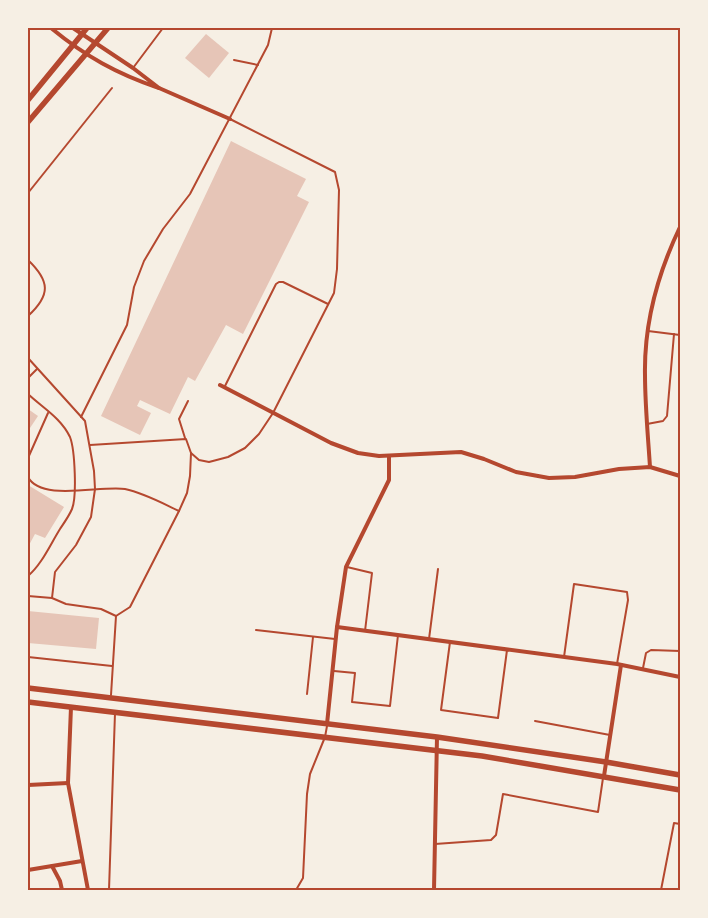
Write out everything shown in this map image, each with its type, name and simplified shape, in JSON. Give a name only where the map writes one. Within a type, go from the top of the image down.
[{"type":"main road","points":[[28,100],[87,28]]},
{"type":"main road","points":[[28,122],[108,28]]},
{"type":"main road","points":[[28,688],[437,737],[606,762],[680,776]]},
{"type":"main road","points":[[28,702],[520,761],[680,790]]},
{"type":"street","points":[[51,28],[72,46],[130,78],[159,88],[230,119]]},
{"type":"street","points":[[73,28],[133,68],[159,88]]},
{"type":"street","points":[[650,467],[644,374],[648,331],[655,290],[680,227]]},
{"type":"street","points":[[220,385],[331,443],[358,453],[389,456],[461,452],[516,472],[549,478],[576,477],[619,469],[650,467],[680,476]]},
{"type":"street","points":[[327,724],[337,627],[346,567],[388,480],[389,456]]},
{"type":"street","points":[[337,627],[619,665],[680,677]]},
{"type":"street","points":[[604,776],[619,665]]},
{"type":"street","points":[[71,707],[68,784],[88,890]]},
{"type":"street","points":[[434,890],[437,737]]},
{"type":"street","points":[[28,785],[68,784]]},
{"type":"street","points":[[28,870],[82,861]]},
{"type":"street","points":[[52,866],[60,881],[62,890]]},
{"type":"lane","points":[[133,68],[163,28]]},
{"type":"lane","points":[[81,417],[127,325],[134,287],[144,261],[163,229],[190,194],[268,45],[272,28]]},
{"type":"lane","points":[[234,60],[258,65]]},
{"type":"lane","points":[[28,193],[112,88]]},
{"type":"lane","points":[[191,453],[199,460],[209,462],[228,457],[245,448],[259,434],[273,413],[334,293],[337,269],[340,190],[334,172],[230,119]]},
{"type":"lane","points":[[28,260],[40,272],[45,284],[44,294],[38,307],[28,316]]},
{"type":"lane","points":[[225,388],[276,284],[283,282],[328,304]]},
{"type":"lane","points":[[648,331],[680,335]]},
{"type":"lane","points":[[647,424],[663,421],[668,416],[674,334]]},
{"type":"lane","points":[[28,358],[85,421],[94,471],[95,489],[91,517],[76,545],[55,572],[52,598]]},
{"type":"lane","points":[[28,378],[37,368]]},
{"type":"lane","points":[[28,394],[48,412],[57,417],[70,437],[74,451],[73,508],[38,565],[28,576]]},
{"type":"lane","points":[[116,616],[130,608],[187,492],[191,453],[179,419],[188,401]]},
{"type":"lane","points":[[28,458],[48,412]]},
{"type":"lane","points":[[90,445],[186,439]]},
{"type":"lane","points":[[28,477],[30,481],[43,489],[74,491],[122,488],[137,492],[179,511]]},
{"type":"lane","points":[[346,567],[372,573],[365,630]]},
{"type":"lane","points":[[430,639],[438,569]]},
{"type":"lane","points":[[564,657],[574,584],[627,592],[628,600],[619,665]]},
{"type":"lane","points":[[28,596],[52,598],[66,604],[101,609],[116,616]]},
{"type":"lane","points":[[110,698],[116,616]]},
{"type":"lane","points":[[256,630],[336,639]]},
{"type":"lane","points":[[333,671],[356,674],[352,702],[390,706],[398,635]]},
{"type":"lane","points":[[307,694],[313,637]]},
{"type":"lane","points":[[450,642],[441,710],[451,712],[498,718],[507,650]]},
{"type":"lane","points":[[642,669],[646,653],[651,650],[680,651]]},
{"type":"lane","points":[[28,657],[112,666]]},
{"type":"lane","points":[[109,890],[115,712]]},
{"type":"lane","points":[[535,721],[610,735]]},
{"type":"lane","points":[[296,890],[303,878],[307,794],[310,774],[325,737],[327,724]]},
{"type":"lane","points":[[435,844],[491,840],[496,835],[503,794],[598,812],[604,776]]},
{"type":"lane","points":[[661,890],[674,822],[680,824]]},
{"type":"building","points":[[206,34],[229,53],[209,78],[185,58]]},
{"type":"building","points":[[231,141],[306,179],[297,196],[309,202],[243,334],[226,325],[195,381],[188,377],[170,414],[140,400],[137,406],[151,413],[140,435],[101,416]]},
{"type":"building","points":[[28,409],[38,416],[28,431]]},
{"type":"building","points":[[28,485],[64,507],[45,538],[35,534],[28,547]]},
{"type":"building","points":[[28,611],[99,618],[96,649],[28,643]]}]
